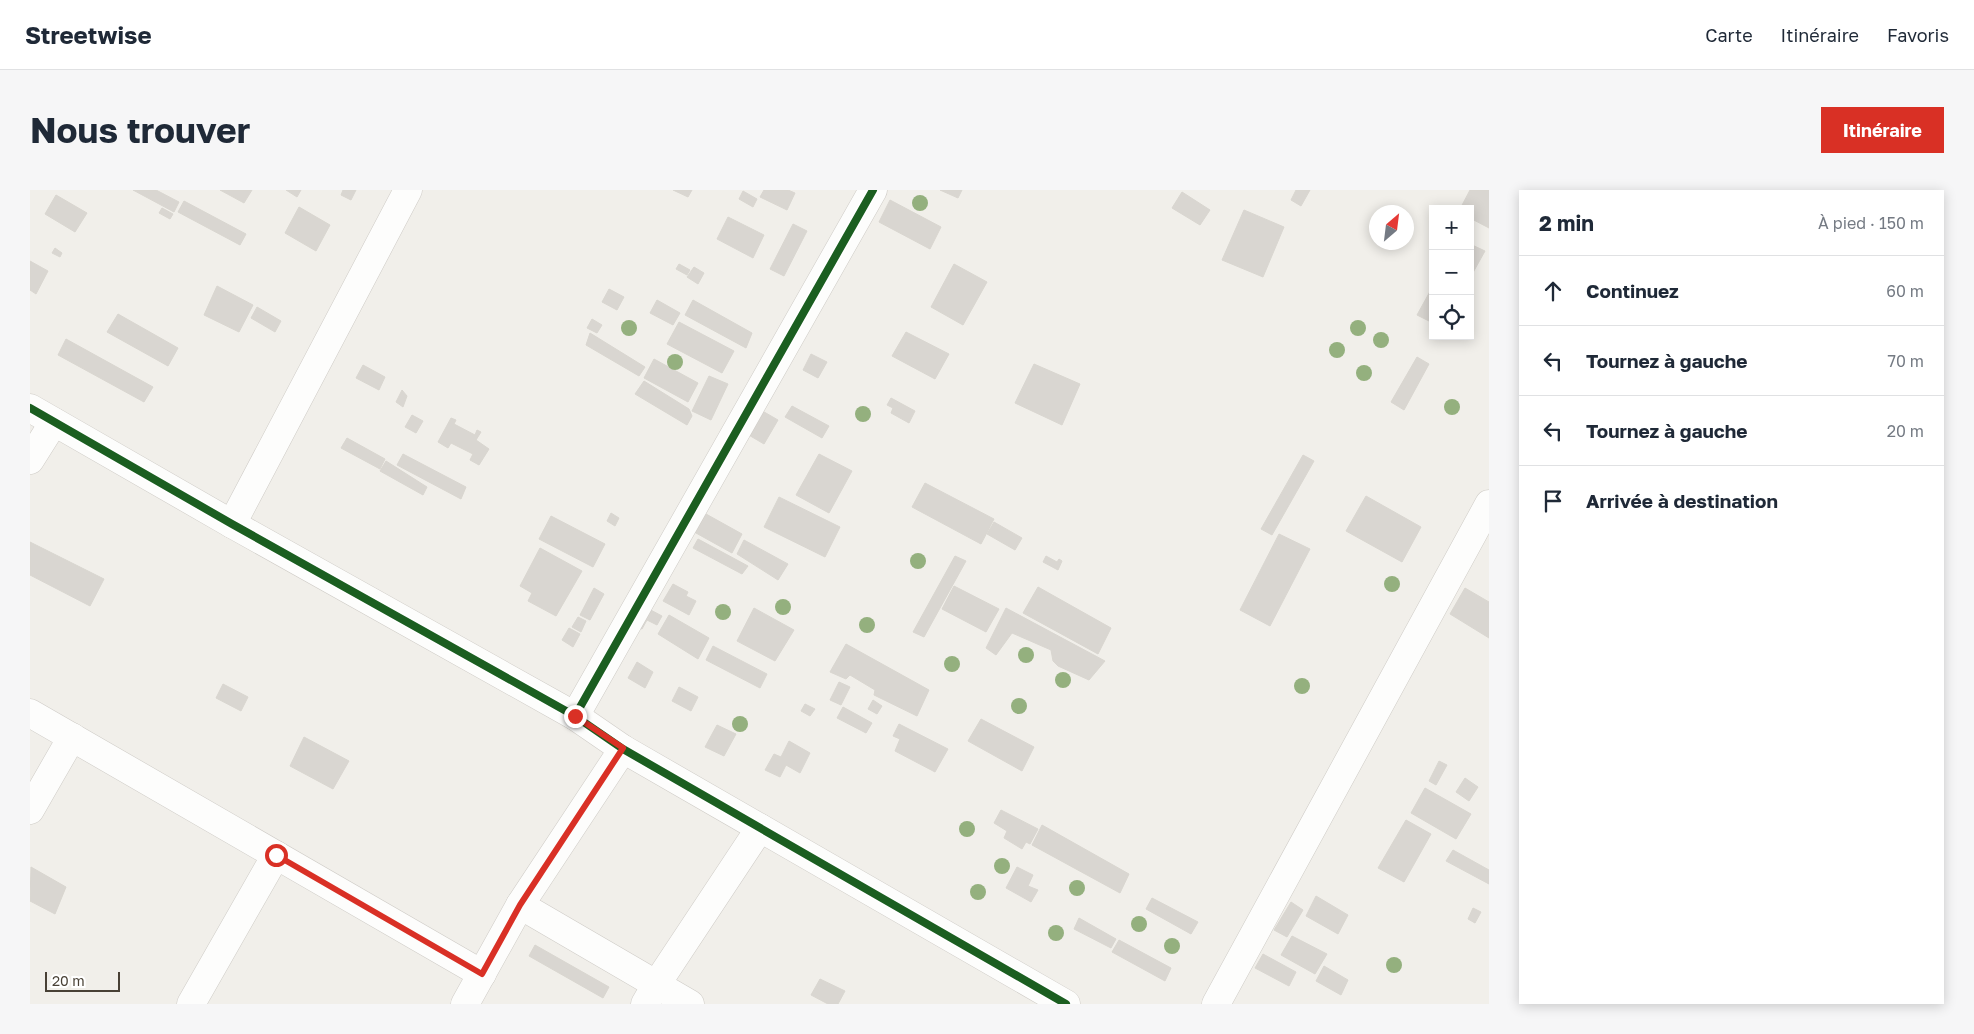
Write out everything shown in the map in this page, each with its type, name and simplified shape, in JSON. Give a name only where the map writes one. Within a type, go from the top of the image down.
[{"type":"street","points":[[232,524],[408,190]]},
{"type":"street","points":[[575,716],[873,190]]},
{"type":"street","points":[[30,408],[232,524],[575,716],[623,748],[1066,1004]]},
{"type":"street","points":[[30,460],[54,422]]},
{"type":"street","points":[[1216,1004],[1489,504]]},
{"type":"street","points":[[30,713],[482,974]]},
{"type":"street","points":[[30,810],[72,737]]},
{"type":"street","points":[[465,1004],[520,905],[623,748]]},
{"type":"street","points":[[651,994],[760,828]]},
{"type":"street","points":[[191,1004],[276,855]]},
{"type":"street","points":[[520,905],[651,994],[690,1004]]},
{"type":"building","points":[[133,190],[156,190],[179,202],[174,212]]},
{"type":"building","points":[[220,190],[252,190],[244,203]]},
{"type":"building","points":[[286,190],[301,190],[297,197]]},
{"type":"building","points":[[343,190],[356,190],[351,200],[341,195]]},
{"type":"building","points":[[673,190],[692,190],[688,197]]},
{"type":"building","points":[[764,190],[788,190],[795,193],[787,210],[760,197]]},
{"type":"building","points":[[940,190],[962,190],[958,198]]},
{"type":"building","points":[[1296,190],[1310,190],[1301,206],[1291,200]]},
{"type":"building","points":[[1470,190],[1489,190],[1489,228],[1474,220],[1474,205],[1462,205]]},
{"type":"building","points":[[743,191],[757,199],[753,207],[739,199]]},
{"type":"building","points":[[1182,192],[1210,210],[1200,225],[1172,208]]},
{"type":"building","points":[[56,195],[87,213],[75,232],[45,214]]},
{"type":"building","points":[[890,200],[941,227],[930,249],[879,222]]},
{"type":"building","points":[[184,201],[246,234],[240,245],[178,212]]},
{"type":"building","points":[[299,207],[330,225],[316,251],[285,233]]},
{"type":"building","points":[[162,208],[173,214],[170,219],[159,213]]},
{"type":"building","points":[[1244,210],[1284,227],[1263,277],[1222,260]]},
{"type":"building","points":[[728,217],[764,235],[753,258],[717,239]]},
{"type":"building","points":[[793,224],[807,231],[784,276],[770,269]]},
{"type":"building","points":[[1474,246],[1485,251],[1474,271]]},
{"type":"building","points":[[55,248],[62,253],[60,257],[52,253]]},
{"type":"building","points":[[30,261],[48,271],[36,294],[30,290]]},
{"type":"building","points":[[679,264],[690,270],[687,275],[676,269]]},
{"type":"building","points":[[954,264],[987,282],[963,325],[931,307]]},
{"type":"building","points":[[694,267],[704,273],[698,284],[687,277]]},
{"type":"building","points":[[217,286],[253,305],[239,332],[204,315]]},
{"type":"building","points":[[609,289],[624,297],[617,310],[602,302]]},
{"type":"building","points":[[1429,293],[1429,321],[1417,315]]},
{"type":"building","points":[[657,300],[680,313],[673,325],[650,313]]},
{"type":"building","points":[[693,300],[752,333],[746,348],[685,315]]},
{"type":"building","points":[[257,307],[281,321],[275,332],[251,318]]},
{"type":"building","points":[[118,314],[178,348],[168,366],[107,332]]},
{"type":"building","points":[[592,319],[602,325],[597,333],[587,328]]},
{"type":"building","points":[[679,322],[734,351],[722,373],[667,344]]},
{"type":"building","points":[[906,332],[949,354],[935,379],[892,356]]},
{"type":"building","points":[[590,333],[645,367],[639,376],[586,345]]},
{"type":"building","points":[[66,339],[153,387],[144,402],[58,355]]},
{"type":"building","points":[[811,354],[827,362],[818,378],[803,370]]},
{"type":"building","points":[[1417,357],[1429,364],[1404,410],[1391,402]]},
{"type":"building","points":[[654,359],[698,383],[688,402],[644,378]]},
{"type":"building","points":[[1034,364],[1080,384],[1062,425],[1015,403]]},
{"type":"building","points":[[363,365],[385,377],[379,390],[356,378]]},
{"type":"building","points":[[709,376],[728,384],[711,420],[692,411]]},
{"type":"building","points":[[644,381],[689,409],[692,416],[687,425],[635,394]]},
{"type":"building","points":[[402,390],[407,396],[403,407],[396,402]]},
{"type":"building","points":[[891,398],[915,411],[909,423],[891,413],[893,408],[887,405]]},
{"type":"building","points":[[792,406],[829,426],[822,438],[785,417]]},
{"type":"building","points":[[759,409],[778,420],[764,444],[747,434]]},
{"type":"building","points":[[412,415],[423,421],[416,433],[405,427]]},
{"type":"building","points":[[451,418],[456,420],[454,424],[475,435],[477,430],[481,432],[476,440],[489,449],[479,465],[470,460],[473,454],[451,443],[448,448],[438,442]]},
{"type":"building","points":[[347,438],[385,459],[380,469],[341,448]]},
{"type":"building","points":[[403,454],[466,487],[461,499],[397,465]]},
{"type":"building","points":[[819,454],[852,471],[829,513],[796,495]]},
{"type":"building","points":[[1303,455],[1314,461],[1272,535],[1261,529]]},
{"type":"building","points":[[386,461],[427,487],[423,495],[380,471]]},
{"type":"building","points":[[925,483],[994,519],[981,544],[912,507]]},
{"type":"building","points":[[1366,496],[1421,527],[1402,562],[1346,531]]},
{"type":"building","points":[[779,497],[840,527],[825,557],[764,527]]},
{"type":"building","points":[[697,509],[742,534],[732,553],[687,528]]},
{"type":"building","points":[[611,513],[619,518],[615,526],[607,521]]},
{"type":"building","points":[[551,516],[605,544],[593,567],[539,539]]},
{"type":"building","points":[[994,522],[1022,538],[1015,550],[987,534]]},
{"type":"building","points":[[1279,534],[1310,549],[1270,626],[1240,610]]},
{"type":"building","points":[[698,539],[748,566],[742,574],[693,548]]},
{"type":"building","points":[[744,540],[788,564],[778,580],[737,554]]},
{"type":"building","points":[[30,542],[104,579],[90,606],[30,575]]},
{"type":"building","points":[[540,548],[582,571],[556,616],[528,601],[532,593],[520,586]]},
{"type":"building","points":[[955,556],[966,561],[924,637],[913,632]]},
{"type":"building","points":[[1046,556],[1057,562],[1059,559],[1062,561],[1058,570],[1043,562]]},
{"type":"building","points":[[673,584],[688,592],[686,596],[696,601],[689,615],[663,601]]},
{"type":"building","points":[[954,586],[999,609],[986,632],[942,609]]},
{"type":"building","points":[[1038,587],[1111,628],[1098,654],[1023,613]]},
{"type":"building","points":[[594,588],[604,594],[590,620],[580,615]]},
{"type":"building","points":[[1465,588],[1489,602],[1489,638],[1450,614]]},
{"type":"building","points":[[645,607],[662,616],[657,625],[647,620],[642,629],[635,626]]},
{"type":"building","points":[[754,608],[794,630],[775,661],[737,641]]},
{"type":"building","points":[[1006,608],[1105,661],[1089,680],[1058,666],[1053,661],[1051,650],[1012,633],[996,655],[986,648]]},
{"type":"building","points":[[669,615],[709,638],[698,659],[658,634]]},
{"type":"building","points":[[578,617],[586,621],[581,632],[572,627]]},
{"type":"building","points":[[569,628],[580,634],[573,647],[562,640]]},
{"type":"building","points":[[846,644],[929,690],[917,716],[874,695],[875,690],[850,675],[846,679],[830,672]]},
{"type":"building","points":[[713,646],[767,674],[760,688],[706,660]]},
{"type":"building","points":[[637,662],[653,672],[645,688],[628,678]]},
{"type":"building","points":[[839,682],[850,687],[841,705],[830,700]]},
{"type":"building","points":[[223,684],[248,697],[241,711],[216,698]]},
{"type":"building","points":[[679,687],[698,697],[691,711],[672,701]]},
{"type":"building","points":[[873,700],[882,706],[877,714],[868,709]]},
{"type":"building","points":[[805,704],[815,709],[810,716],[801,711]]},
{"type":"building","points":[[843,707],[872,723],[866,733],[837,718]]},
{"type":"building","points":[[981,719],[1034,747],[1022,771],[968,741]]},
{"type":"building","points":[[899,724],[948,749],[935,772],[895,751],[900,739],[893,736]]},
{"type":"building","points":[[717,725],[736,734],[724,756],[705,747]]},
{"type":"building","points":[[304,737],[349,761],[333,789],[290,766]]},
{"type":"building","points":[[789,741],[810,753],[800,773],[786,765],[780,777],[765,770],[774,754],[781,757]]},
{"type":"building","points":[[1439,761],[1447,765],[1436,785],[1429,781]]},
{"type":"building","points":[[1465,778],[1478,787],[1469,801],[1456,792]]},
{"type":"building","points":[[1425,788],[1471,814],[1456,839],[1411,813]]},
{"type":"building","points":[[1001,810],[1038,829],[1030,844],[1026,842],[1022,849],[1004,838],[1007,831],[994,823]]},
{"type":"building","points":[[1406,820],[1431,834],[1404,882],[1378,868]]},
{"type":"building","points":[[1042,825],[1129,874],[1120,893],[1032,845]]},
{"type":"building","points":[[1453,850],[1489,870],[1489,884],[1446,861]]},
{"type":"building","points":[[31,867],[66,887],[55,914],[30,901]]},
{"type":"building","points":[[1017,867],[1033,875],[1028,886],[1038,890],[1031,902],[1006,888]]},
{"type":"building","points":[[1316,896],[1348,915],[1338,934],[1306,916]]},
{"type":"building","points":[[1152,898],[1198,922],[1191,934],[1146,909]]},
{"type":"building","points":[[1291,902],[1303,910],[1287,937],[1274,930]]},
{"type":"building","points":[[1473,908],[1481,912],[1475,923],[1468,919]]},
{"type":"building","points":[[1079,918],[1116,939],[1111,948],[1074,929]]},
{"type":"building","points":[[1292,936],[1327,954],[1315,974],[1281,955]]},
{"type":"building","points":[[1119,940],[1171,968],[1165,981],[1112,952]]},
{"type":"building","points":[[535,945],[609,987],[603,998],[529,956]]},
{"type":"building","points":[[1263,954],[1296,972],[1289,986],[1255,968]]},
{"type":"building","points":[[1324,966],[1348,980],[1341,995],[1316,981]]},
{"type":"building","points":[[820,979],[845,991],[838,1004],[828,1004],[811,995]]},
{"type":"cycle path","points":[[575,716],[873,190]]},
{"type":"cycle path","points":[[30,408],[232,524],[575,716],[623,749],[1066,1004]]},
{"type":"route","points":[[276,855],[482,974],[520,905],[623,748],[575,716]]}]
